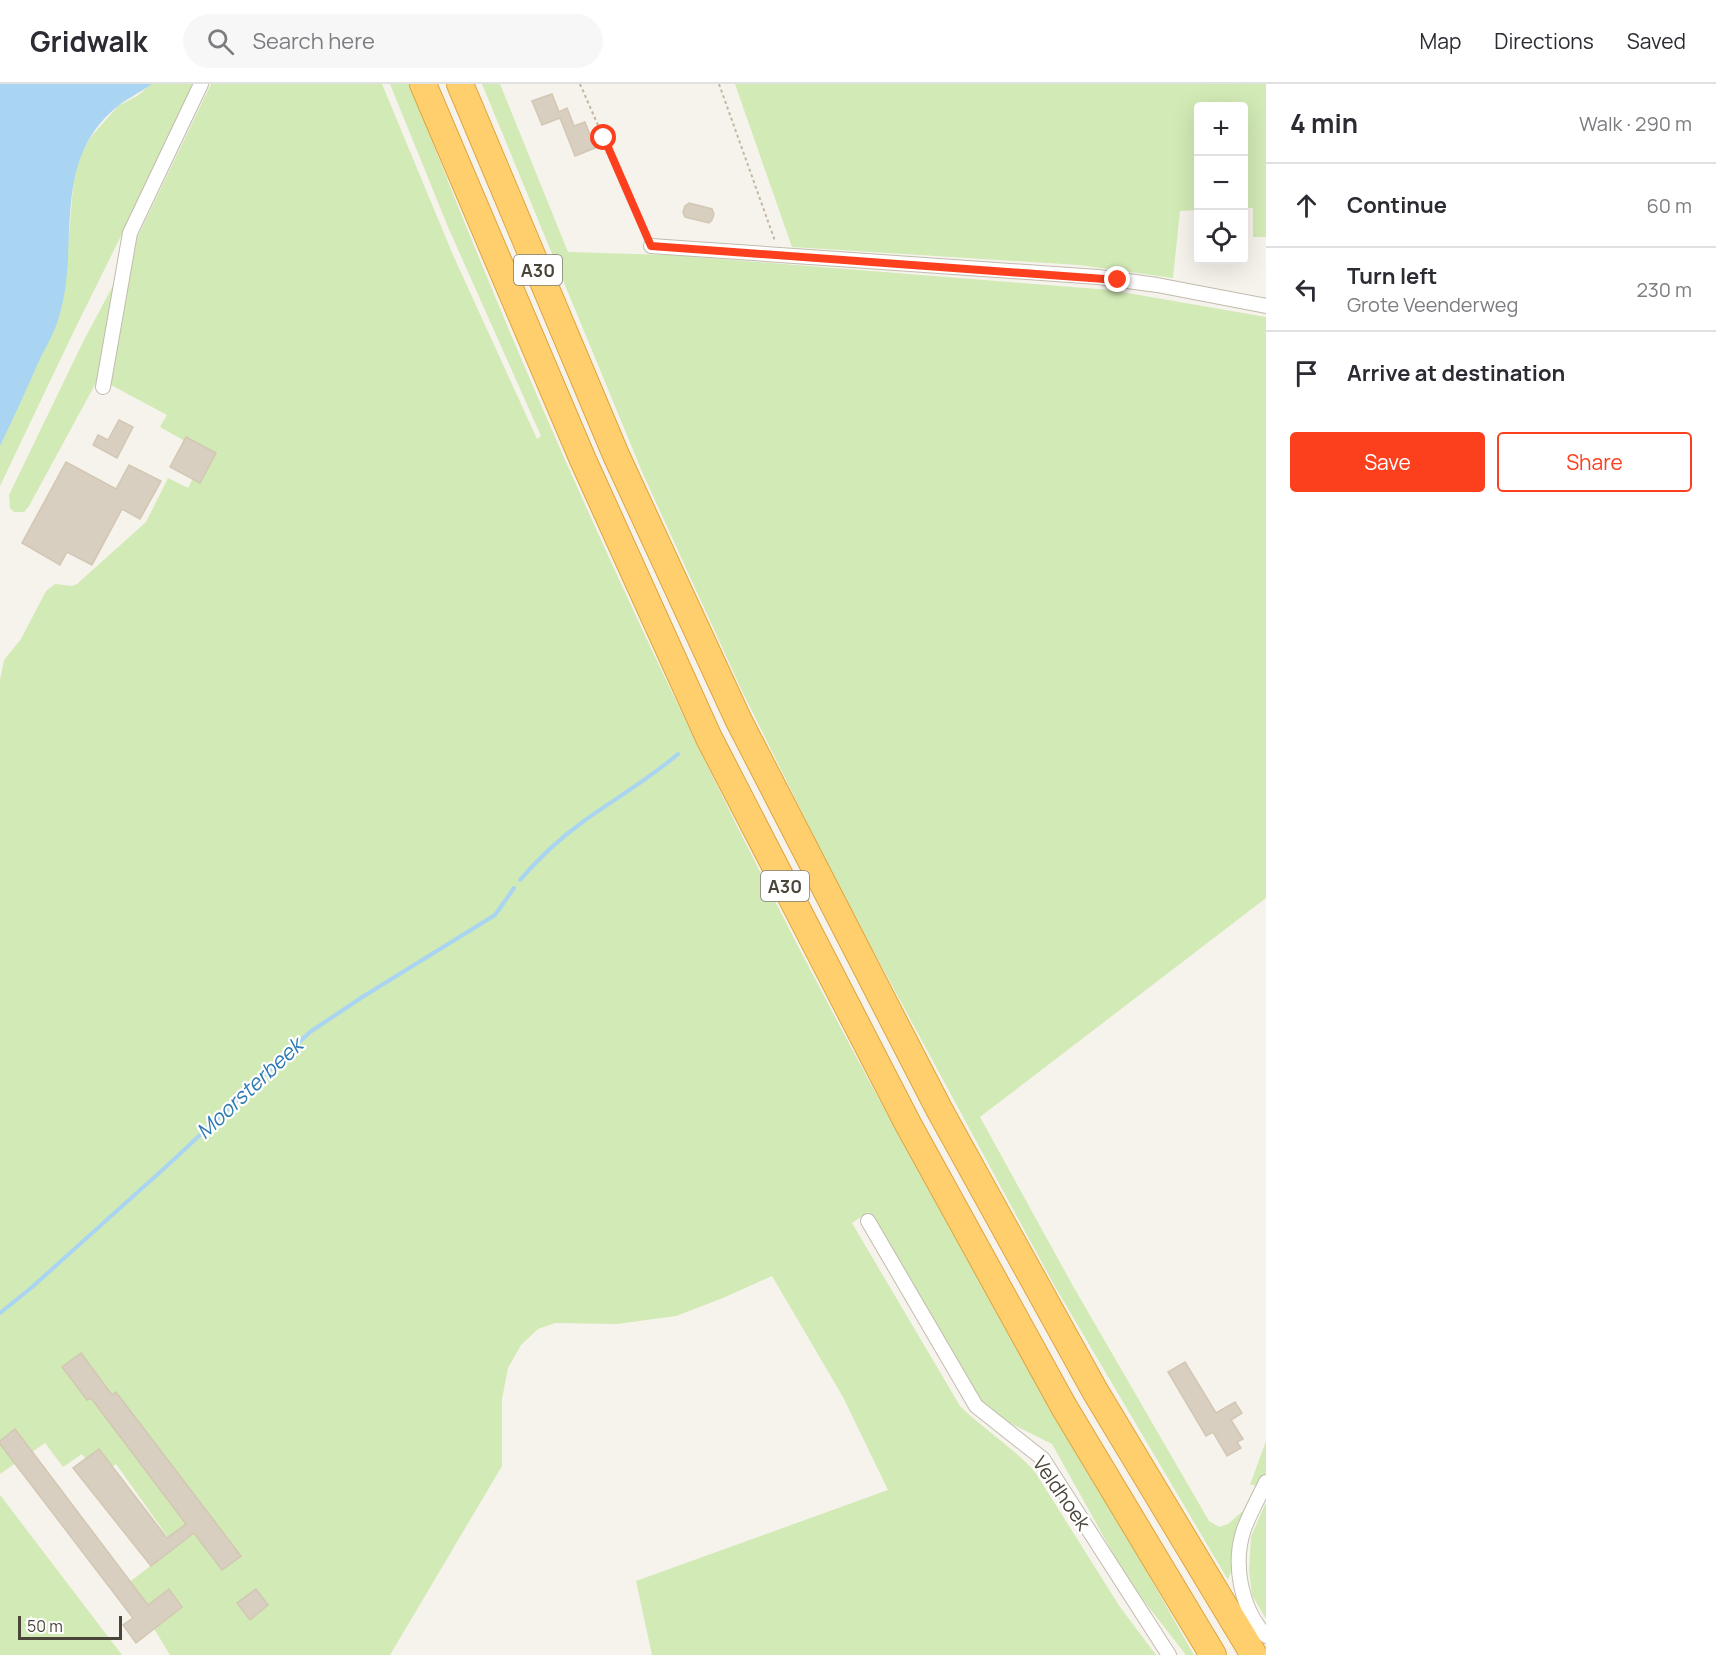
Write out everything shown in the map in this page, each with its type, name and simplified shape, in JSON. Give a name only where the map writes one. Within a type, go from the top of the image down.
[{"type":"highway","name":"A30","points":[[423,84],[583,460],[708,738],[909,1124],[1052,1386],[1214,1655]]},
{"type":"highway","name":"A30","points":[[460,84],[616,455],[739,721],[950,1130],[1095,1391],[1254,1655]]},
{"type":"street","points":[[103,387],[130,233],[201,84]]},
{"type":"street","points":[[651,246],[1098,277],[1157,285],[1266,306]]},
{"type":"street","name":"Veldhoek","points":[[868,1221],[976,1406],[1043,1459],[1169,1655]]},
{"type":"street","points":[[1266,1482],[1244,1529],[1240,1544],[1239,1564],[1244,1600],[1266,1636]]},
{"type":"path","points":[[580,84],[651,246]]},
{"type":"path","points":[[719,84],[779,255]]},
{"type":"green space","points":[[152,84],[196,84],[0,486],[0,446],[59,317],[64,294],[73,187],[79,158],[90,138],[118,106],[137,96]]},
{"type":"green space","points":[[211,84],[382,84],[453,255],[537,439],[541,436],[448,227],[390,84],[410,84],[461,214],[571,473],[689,728],[751,854],[881,1103],[1194,1655],[1186,1655],[1129,1582],[1052,1444],[1012,1424],[986,1406],[970,1389],[868,1212],[852,1223],[960,1406],[1035,1472],[1120,1607],[1156,1655],[652,1655],[636,1581],[888,1490],[843,1397],[772,1276],[676,1316],[617,1324],[555,1323],[538,1329],[521,1345],[508,1368],[502,1399],[502,1466],[390,1655],[170,1655],[127,1584],[175,1547],[116,1464],[98,1477],[82,1454],[63,1467],[45,1443],[0,1474],[0,680],[4,660],[21,639],[46,591],[55,584],[72,586],[77,584],[146,522],[168,478],[188,488],[206,453],[160,427],[167,415],[111,385],[137,238]]},
{"type":"green space","points":[[482,84],[500,84],[568,252],[670,255],[1110,290],[1266,317],[1266,898],[980,1117],[1073,1286],[1209,1521],[1219,1527],[1228,1524],[1244,1510],[1234,1543],[1234,1563],[1228,1580],[1054,1285],[842,893],[742,691],[643,474]]},
{"type":"green space","points":[[735,84],[1266,84],[1266,237],[1253,237],[1253,208],[1248,208],[1248,102],[1194,102],[1194,210],[1180,211],[1173,278],[1079,265],[792,247]]},
{"type":"green space","points":[[117,278],[98,379],[29,506],[24,512],[14,512],[10,508],[9,495],[83,342]]},
{"type":"green space","points":[[1266,1441],[1266,1473],[1261,1485],[1250,1485]]},
{"type":"green space","points":[[0,1495],[122,1655],[0,1655]]},
{"type":"green space","points":[[1266,1502],[1266,1619],[1252,1595],[1249,1570],[1251,1537]]},
{"type":"water","points":[[0,84],[152,84],[118,106],[97,128],[83,152],[75,178],[65,290],[59,317],[0,446]]},
{"type":"building","points":[[552,94],[559,112],[567,108],[574,126],[585,122],[595,148],[575,156],[560,118],[542,125],[532,101]]},
{"type":"building","points":[[689,203],[712,209],[714,214],[712,220],[709,223],[685,217],[683,212]]},
{"type":"building","points":[[119,420],[133,427],[117,458],[93,445],[98,435],[108,440]]},
{"type":"building","points":[[186,437],[216,453],[200,483],[170,467]]},
{"type":"building","points":[[66,462],[116,489],[129,465],[161,481],[140,519],[122,509],[92,565],[67,552],[60,565],[22,543]]},
{"type":"building","points":[[81,1353],[112,1395],[116,1392],[241,1556],[222,1570],[194,1533],[151,1566],[73,1468],[99,1449],[167,1538],[186,1524],[91,1398],[87,1400],[62,1367]]},
{"type":"building","points":[[1185,1362],[1216,1413],[1235,1402],[1242,1413],[1231,1420],[1243,1439],[1237,1442],[1241,1448],[1227,1456],[1213,1432],[1206,1436],[1168,1372]]},
{"type":"building","points":[[15,1429],[148,1605],[169,1589],[182,1607],[136,1643],[123,1625],[133,1618],[0,1444],[0,1441]]},
{"type":"building","points":[[256,1589],[268,1605],[250,1620],[237,1603]]},
{"type":"waterway","name":"Moorsterbeek","points":[[520,880],[567,834],[678,754]]},
{"type":"waterway","name":"Moorsterbeek","points":[[0,1313],[169,1164],[310,1032],[495,915],[514,888]]},
{"type":"route","points":[[604,138],[651,246],[1118,280]]}]
